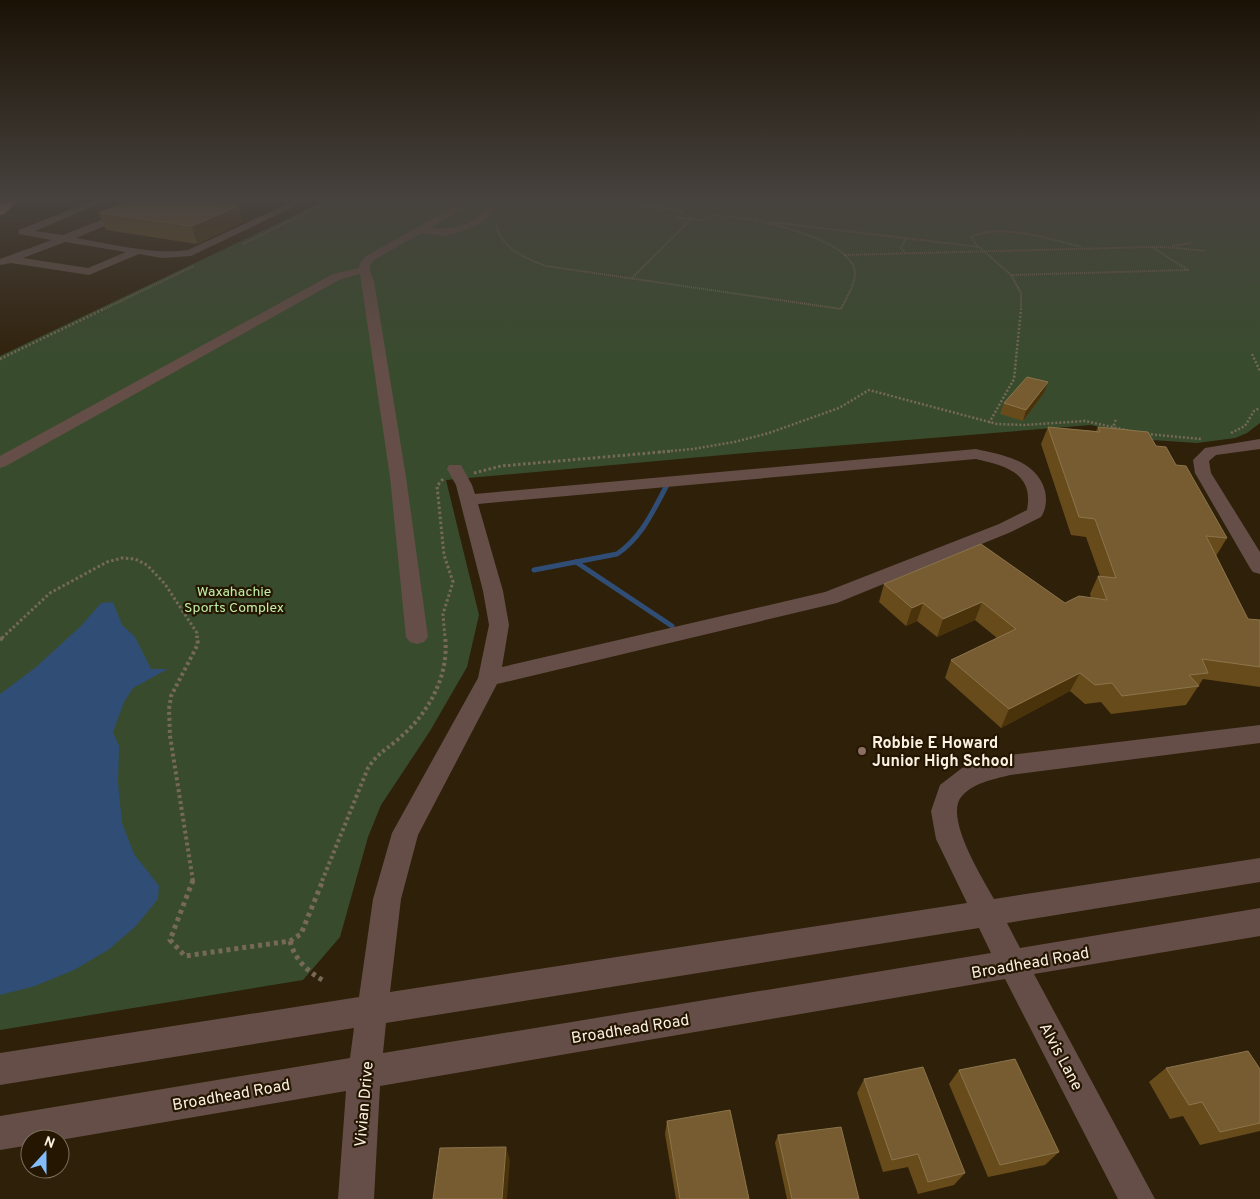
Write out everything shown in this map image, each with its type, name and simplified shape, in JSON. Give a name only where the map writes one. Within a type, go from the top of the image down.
[{"type":"street","points":[[0,262],[17,257]]},
{"type":"street","points":[[12,259],[89,272],[124,257]]},
{"type":"street","points":[[372,257],[365,263],[364,270],[368,280],[398,477],[417,637]]},
{"type":"street","points":[[0,463],[337,276],[364,270]]},
{"type":"street","points":[[1260,444],[1211,451],[1201,460],[1203,473],[1260,568]]},
{"type":"street","points":[[468,500],[976,454],[1006,461],[1029,474],[1037,492],[1036,513],[1004,528],[830,598],[489,678]]},
{"type":"street","name":"Vivian Drive","points":[[356,1199],[364,1072],[387,899],[405,833],[489,678],[499,625],[494,591],[468,500],[457,472]]},
{"type":"street","name":"Alvis Lane","points":[[1137,1199],[986,913],[950,839],[944,811],[949,792],[971,775],[1010,765],[1260,734]]},
{"type":"street","points":[[0,1069],[1260,870]]},
{"type":"street","name":"Broadhead Road","points":[[0,1133],[1014,965],[1260,922]]},
{"type":"path","points":[[526,257],[546,266],[841,309],[855,275],[854,268],[846,257]]},
{"type":"path","points":[[632,278],[653,257]]},
{"type":"path","points":[[989,423],[1014,379],[1022,304],[1021,293],[1011,275],[990,257]]},
{"type":"path","points":[[1011,275],[1188,270],[1168,257]]},
{"type":"path","points":[[0,359],[199,264]]},
{"type":"path","points":[[1252,354],[1260,372]]},
{"type":"path","points":[[0,640],[50,593],[93,569],[122,558],[135,559],[147,565],[165,584],[197,633],[198,644],[171,696],[170,736],[193,882],[177,918],[170,940],[185,956],[290,941],[301,934],[368,768],[377,754],[395,742],[412,726],[430,703],[443,673],[447,652],[443,614],[453,582],[444,555],[438,486],[443,479],[457,472],[501,466],[693,448],[734,442],[769,434],[839,408],[869,390],[989,423],[1024,425],[1084,421],[1162,437],[1210,438]]},
{"type":"path","points":[[1228,434],[1245,426],[1254,411],[1260,408]]},
{"type":"path","points":[[1105,435],[1111,433],[1116,419]]},
{"type":"path","points":[[290,941],[292,951],[302,966],[324,981]]},
{"type":"green space","name":"Waxahachie Sports Complex","points":[[208,257],[1260,257],[1260,423],[1247,433],[1235,438],[1197,443],[1152,440],[1091,425],[446,480],[479,615],[467,667],[430,731],[381,805],[368,837],[340,937],[303,980],[0,1030],[0,356]]},
{"type":"water","points":[[113,602],[122,625],[135,637],[151,669],[168,669],[133,688],[124,702],[113,732],[119,746],[118,782],[122,823],[134,854],[159,886],[158,899],[135,927],[108,950],[74,970],[35,986],[0,995],[0,694],[35,668],[81,626],[101,603]]},
{"type":"building","points":[[1027,377],[1048,382],[1026,410],[1004,403]]},
{"type":"building","points":[[1048,427],[1100,432],[1098,427],[1148,432],[1156,446],[1166,447],[1176,465],[1186,466],[1227,538],[1206,536],[1248,619],[1260,620],[1260,667],[1202,659],[1208,673],[1189,675],[1199,686],[1122,696],[1112,683],[1095,685],[1080,673],[1009,709],[951,660],[1016,629],[982,602],[943,619],[923,603],[912,608],[884,584],[981,544],[1065,603],[1079,596],[1107,600],[1098,576],[1116,578],[1095,519],[1079,517]]},
{"type":"building","points":[[1248,1051],[1260,1069],[1260,1123],[1220,1132],[1202,1102],[1189,1105],[1166,1068]]},
{"type":"building","points":[[1015,1059],[1059,1152],[1000,1165],[959,1070]]},
{"type":"building","points":[[923,1067],[965,1173],[928,1182],[918,1154],[892,1160],[864,1079]]},
{"type":"building","points":[[730,1110],[749,1199],[680,1199],[667,1121]]},
{"type":"building","points":[[841,1127],[859,1199],[792,1199],[778,1135]]},
{"type":"building","points":[[506,1147],[502,1199],[433,1199],[440,1148]]},
{"type":"waterway","points":[[534,570],[617,554],[640,532],[667,485]]},
{"type":"waterway","points":[[576,562],[672,626]]},
{"type":"place","name":"Robbie E Howard Junior High School","points":[[862,751]]}]
